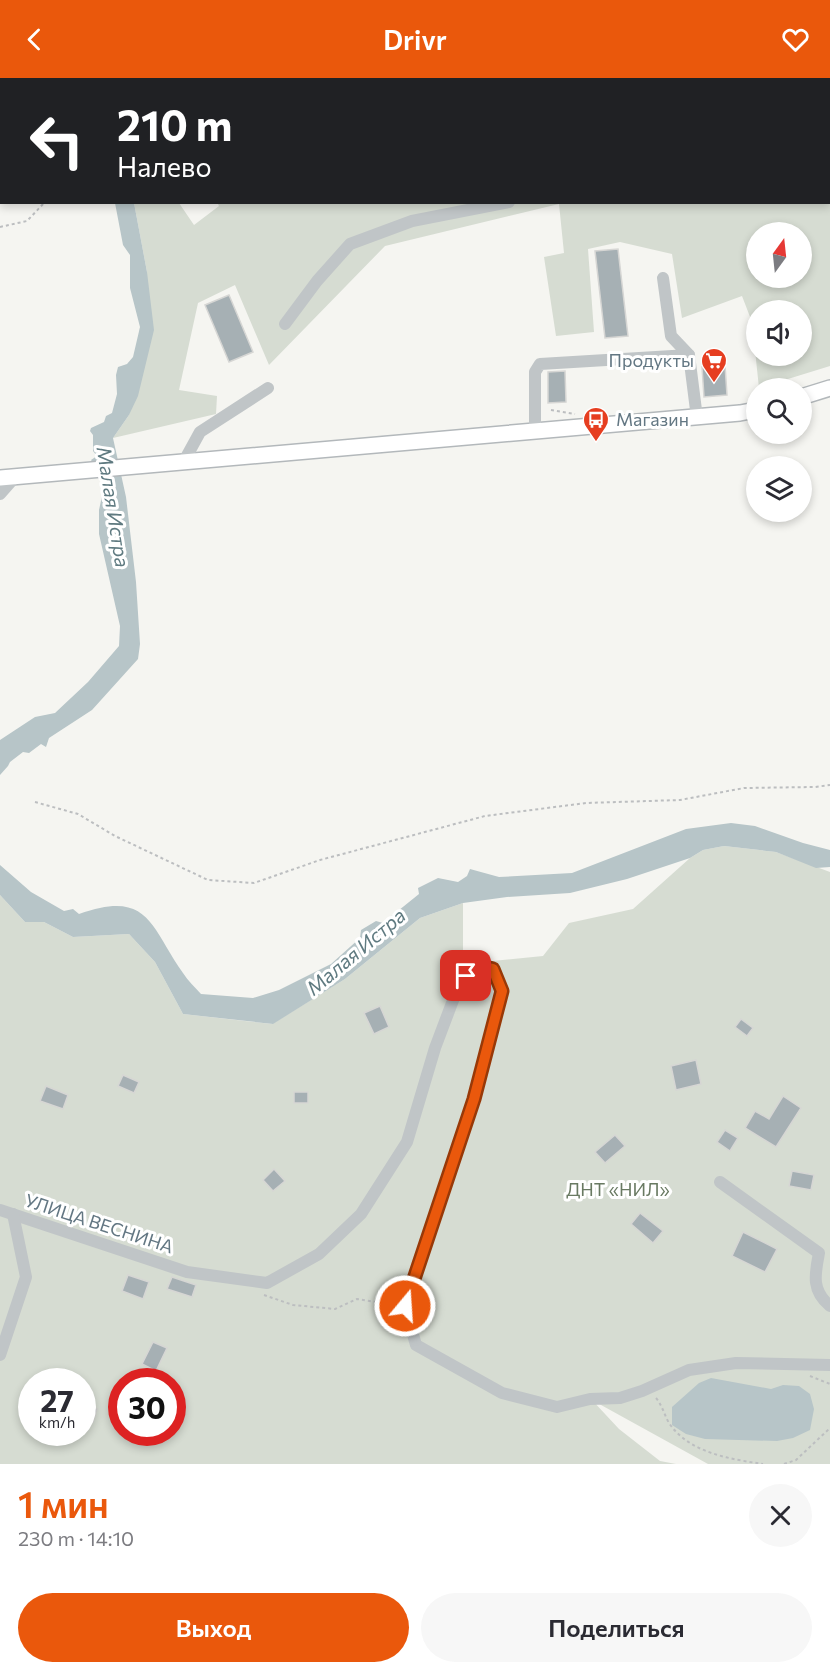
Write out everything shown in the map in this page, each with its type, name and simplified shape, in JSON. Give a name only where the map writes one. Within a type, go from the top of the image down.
[{"type":"main road","points":[[812,394],[830,388]]},
{"type":"main road","points":[[8,478],[746,412]]},
{"type":"street","points":[[285,324],[317,281],[350,244],[412,221],[499,204]]},
{"type":"street","points":[[663,278],[671,336],[689,355],[697,418]]},
{"type":"street","points":[[536,432],[535,372],[540,364],[689,355]]},
{"type":"street","points":[[176,464],[200,432],[268,388]]},
{"type":"street","points":[[0,494],[8,478]]},
{"type":"street","name":"УЛИЦА ВЕСНИНА","points":[[0,1210],[187,1272],[267,1283],[319,1254],[361,1214],[407,1142],[435,1048],[458,987],[474,964],[493,969],[502,991],[474,1099],[405,1306],[416,1345],[502,1393],[557,1407],[590,1399],[620,1398],[648,1389]]},
{"type":"street","points":[[720,1182],[819,1253],[814,1280],[823,1300],[830,1306]]},
{"type":"street","points":[[0,1355],[26,1277],[14,1214]]},
{"type":"street","points":[[648,1389],[689,1370],[736,1363],[830,1365]]},
{"type":"path","points":[[0,227],[27,221],[43,204]]},
{"type":"path","points":[[35,802],[78,814],[115,836],[208,880],[254,883],[352,851],[485,816],[586,803],[680,800],[744,788],[830,785]]},
{"type":"path","points":[[263,1295],[293,1305],[335,1309],[357,1299],[389,1304],[394,1312]]},
{"type":"path","points":[[648,1389],[661,1404],[668,1421],[678,1434],[694,1446],[718,1455],[763,1464]]},
{"type":"path","points":[[784,1464],[796,1460],[830,1428]]},
{"type":"green space","points":[[134,204],[180,204],[194,225],[219,206],[218,204],[559,204],[385,246],[269,365],[235,285],[198,303],[179,390],[217,396],[216,414],[113,438],[129,415],[147,272]]},
{"type":"green space","points":[[559,204],[830,204],[830,366],[791,378],[758,378],[757,366],[812,366],[812,300],[746,300],[746,306],[742,296],[682,318],[672,254],[620,242],[588,249],[594,332],[556,336],[544,257],[564,253]]},
{"type":"green space","name":"ДНТ «НИЛ»","points":[[724,846],[776,852],[830,872],[830,1464],[708,1464],[592,1400],[619,1429],[660,1461],[676,1464],[0,1464],[0,895],[25,922],[44,922],[73,937],[129,934],[155,962],[183,1014],[272,1024],[345,979],[420,918],[463,903],[463,964],[543,956],[569,923],[633,909],[690,858],[703,850]]},
{"type":"water","name":"Малая Истра","points":[[115,204],[134,204],[147,272],[154,330],[138,396],[129,415],[113,438],[126,497],[136,582],[140,644],[138,659],[92,710],[49,738],[46,747],[41,744],[29,753],[23,752],[10,762],[0,775],[0,740],[35,717],[55,713],[88,682],[119,646],[120,626],[99,534],[99,510],[105,482],[91,460],[97,456],[93,451],[93,435],[90,431],[91,428],[104,422],[106,416],[112,413],[117,394],[118,367],[127,364],[133,357],[140,327],[130,288],[130,255],[123,245]]},
{"type":"water","name":"Малая Истра","points":[[731,823],[755,826],[830,850],[830,867],[816,868],[776,852],[724,846],[703,850],[690,858],[627,879],[570,893],[507,897],[463,903],[420,918],[345,979],[273,1024],[183,1014],[155,962],[129,934],[73,937],[44,922],[25,922],[0,895],[0,865],[31,892],[64,911],[73,909],[79,914],[102,907],[120,906],[134,909],[145,916],[154,927],[185,976],[201,994],[253,998],[279,990],[331,964],[360,938],[361,930],[376,921],[383,923],[419,894],[418,888],[438,878],[458,882],[467,876],[470,869],[499,877],[572,873],[686,829]]},
{"type":"water","points":[[711,1378],[771,1389],[783,1385],[799,1386],[810,1394],[814,1409],[810,1430],[793,1438],[777,1441],[705,1439],[686,1434],[672,1425],[672,1407],[699,1383]]},
{"type":"building","points":[[618,249],[628,336],[605,338],[595,251]]},
{"type":"building","points":[[229,295],[253,352],[229,362],[205,305]]},
{"type":"building","points":[[725,365],[727,395],[704,397],[702,367]]},
{"type":"building","points":[[565,371],[566,402],[548,403],[548,372]]},
{"type":"building","points":[[380,1006],[389,1027],[374,1034],[364,1013]]},
{"type":"building","points":[[741,1019],[753,1028],[747,1036],[735,1027]]},
{"type":"building","points":[[696,1060],[701,1084],[676,1090],[671,1066]]},
{"type":"building","points":[[123,1075],[139,1082],[134,1093],[118,1086]]},
{"type":"building","points":[[46,1086],[68,1095],[63,1109],[40,1101]]},
{"type":"building","points":[[294,1092],[308,1092],[308,1103],[294,1103]]},
{"type":"building","points":[[783,1096],[801,1108],[776,1147],[745,1128],[755,1111],[769,1119]]},
{"type":"building","points":[[725,1130],[738,1138],[730,1151],[717,1142]]},
{"type":"building","points":[[615,1135],[625,1146],[605,1163],[595,1152]]},
{"type":"building","points":[[274,1169],[285,1181],[273,1191],[263,1180]]},
{"type":"building","points":[[792,1171],[814,1175],[811,1190],[789,1186]]},
{"type":"building","points":[[640,1213],[663,1231],[653,1243],[631,1224]]},
{"type":"building","points":[[743,1232],[777,1249],[765,1272],[732,1256]]},
{"type":"building","points":[[128,1275],[149,1282],[143,1299],[122,1291]]},
{"type":"building","points":[[172,1277],[196,1285],[192,1297],[167,1289]]},
{"type":"building","points":[[153,1342],[167,1348],[157,1368],[150,1368],[142,1364]]},
{"type":"place","name":"Продукты","points":[[714,384]]},
{"type":"place","name":"Магазин","points":[[596,443]]},
{"type":"route","points":[[405,1306],[474,1099],[502,991],[493,969],[474,964],[466,976]]}]
